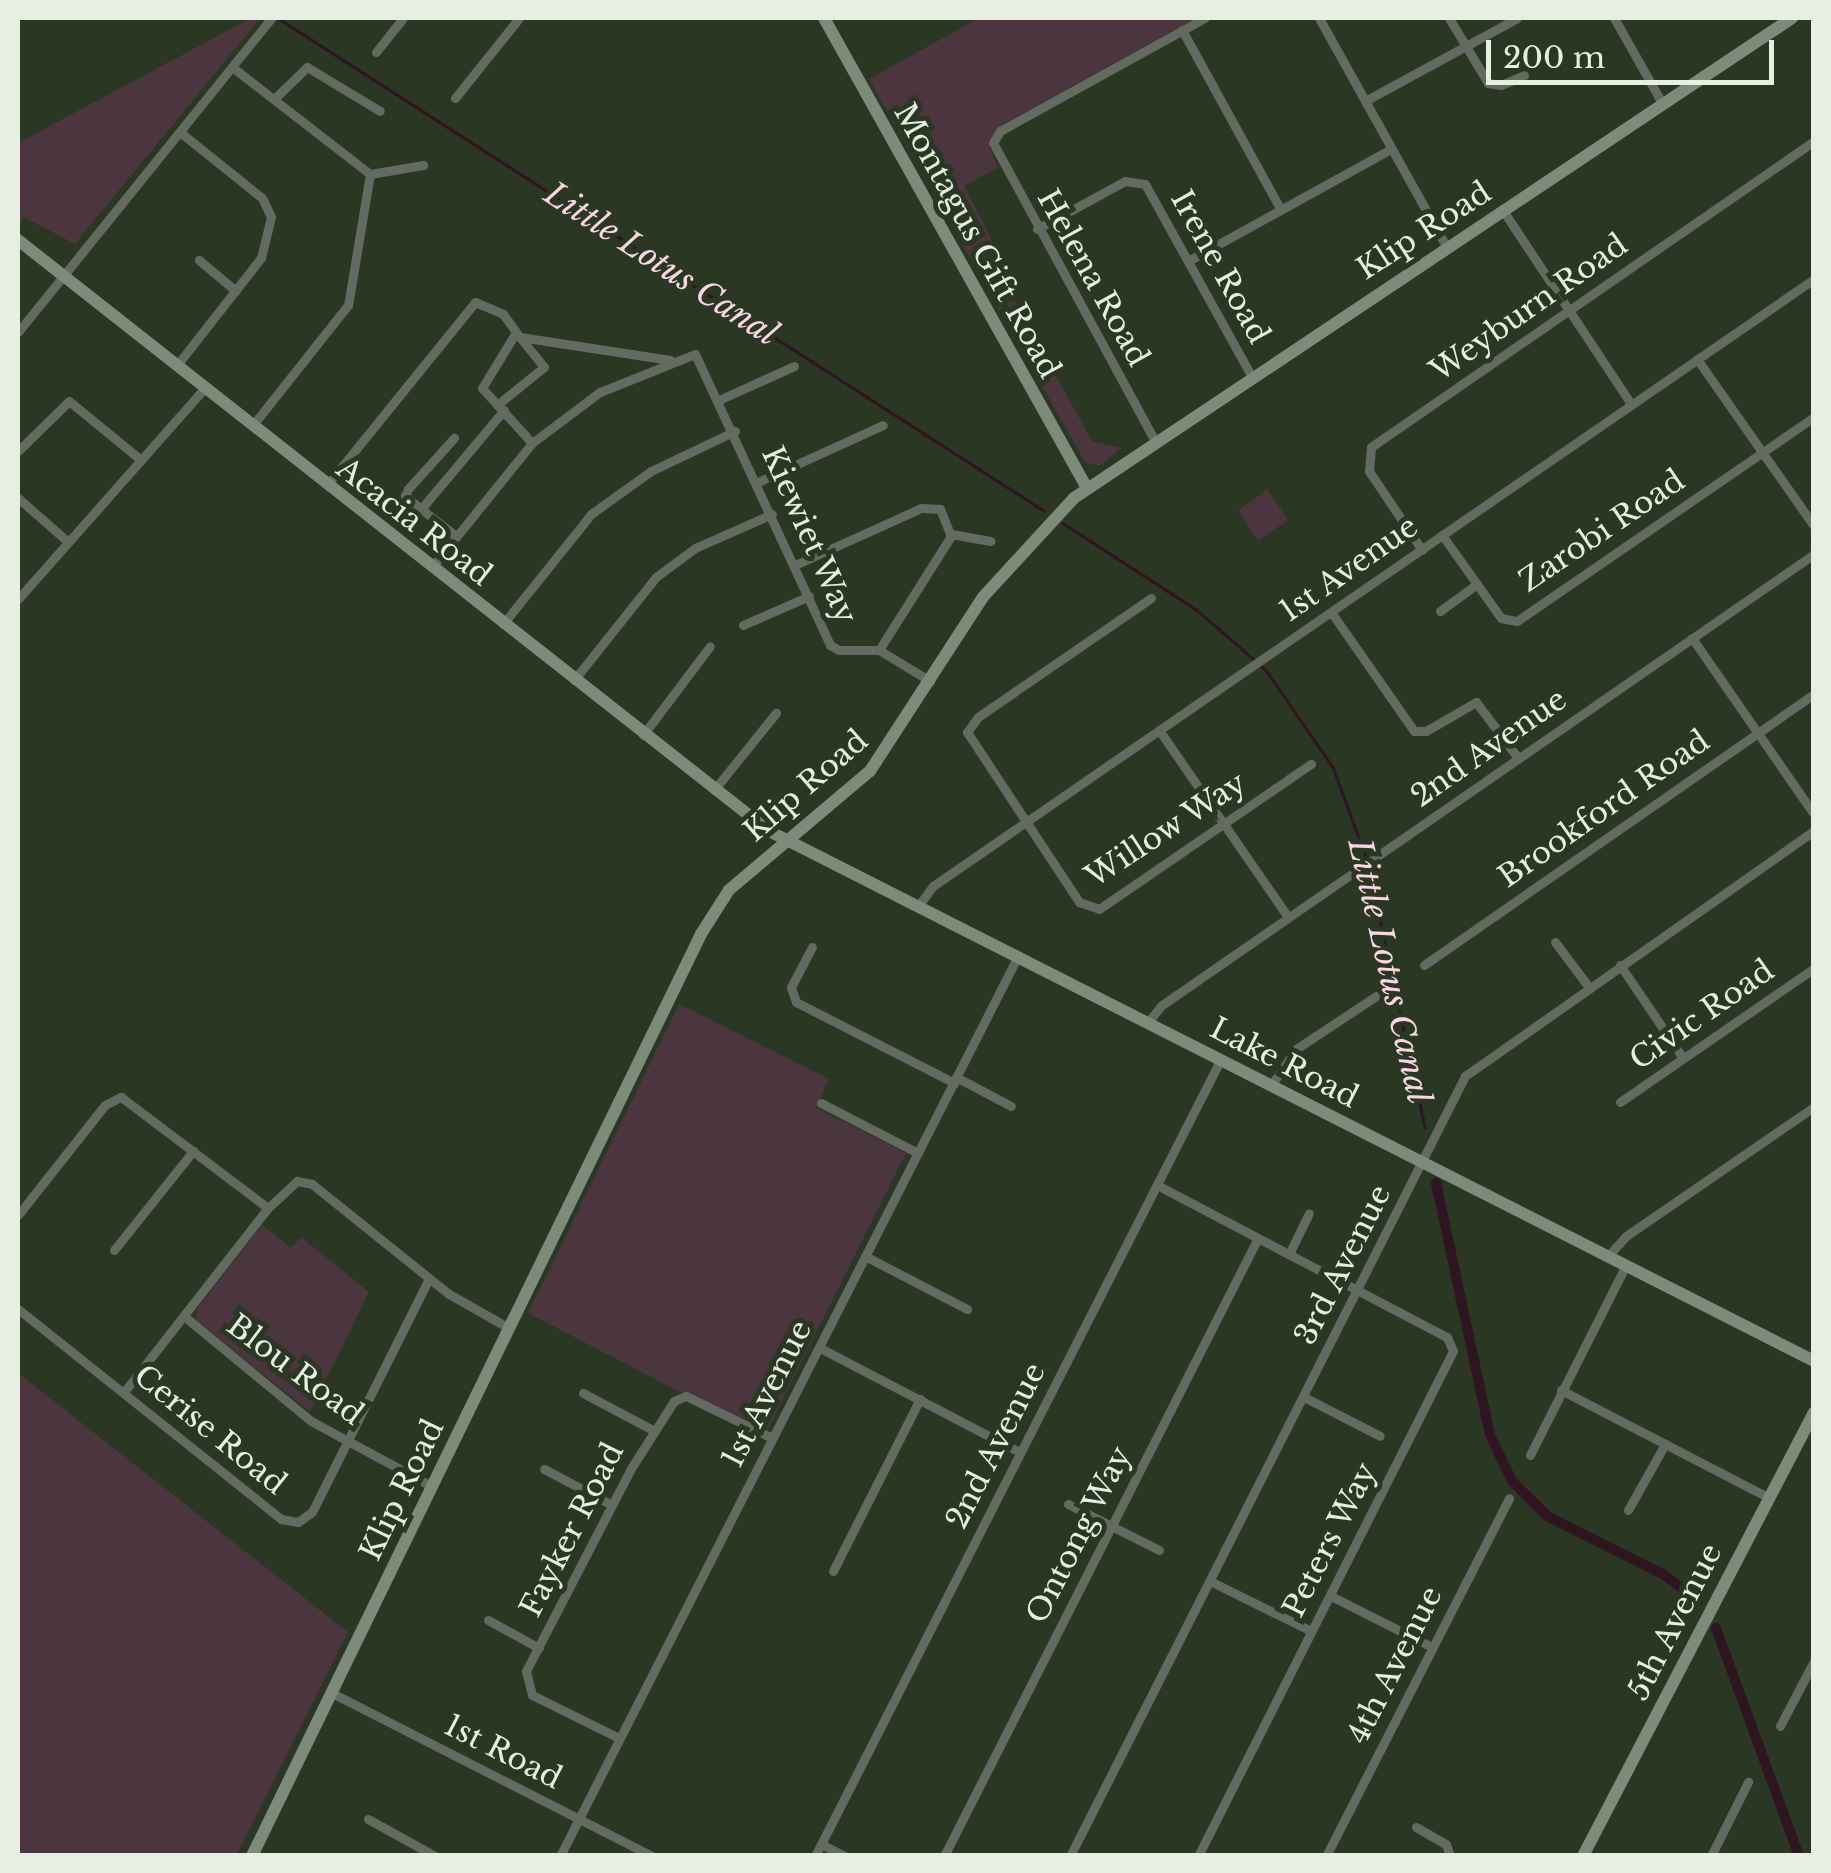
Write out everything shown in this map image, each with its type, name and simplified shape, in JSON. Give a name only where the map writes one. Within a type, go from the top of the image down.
[{"type":"street","points":[[376,52],[403,18]]},
{"type":"street","points":[[455,98],[519,18]]},
{"type":"street","name":"Montagus Gift Road","points":[[824,18],[1087,488]]},
{"type":"street","points":[[1205,18],[1182,30],[1280,208]]},
{"type":"street","points":[[1319,18],[1446,246]]},
{"type":"street","points":[[1449,18],[1488,82],[1501,85],[1524,75]]},
{"type":"street","points":[[1365,101],[1518,18]]},
{"type":"street","points":[[1615,18],[1662,103]]},
{"type":"street","name":"Klip Road","points":[[252,1856],[706,925],[736,882],[870,771],[983,598],[1044,525],[1087,488],[1251,375],[1792,18]]},
{"type":"street","points":[[18,332],[66,278],[269,20]]},
{"type":"street","name":"Helena Road","points":[[1154,441],[995,153],[994,138],[1182,30]]},
{"type":"street","points":[[232,66],[370,174],[424,165]]},
{"type":"street","points":[[274,99],[307,66],[380,111]]},
{"type":"street","points":[[177,365],[265,251],[270,209],[180,132]]},
{"type":"street","name":"Weyburn Road","points":[[1422,550],[1368,471],[1368,452],[1814,141]]},
{"type":"street","points":[[1188,261],[1391,149]]},
{"type":"street","points":[[252,426],[348,304],[370,174]]},
{"type":"street","name":"Irene Road","points":[[1037,229],[1138,180],[1150,190],[1251,375]]},
{"type":"street","points":[[1502,209],[1632,404]]},
{"type":"street","name":"Acacia Road","points":[[18,240],[643,735],[784,839]]},
{"type":"street","points":[[199,260],[236,291]]},
{"type":"street","name":"1st Avenue","points":[[919,905],[933,886],[1814,279]]},
{"type":"street","points":[[328,485],[464,309],[476,302],[496,309],[544,367],[500,408],[421,509]]},
{"type":"street","points":[[517,336],[674,360]]},
{"type":"street","points":[[517,336],[482,386],[532,443]]},
{"type":"street","name":"Kiewiet Way","points":[[674,360],[689,354],[704,360],[834,648],[879,650],[930,682]]},
{"type":"street","points":[[1697,359],[1814,526]]},
{"type":"street","points":[[432,567],[532,443],[600,392],[674,360]]},
{"type":"street","points":[[721,399],[794,366]]},
{"type":"street","points":[[18,599],[205,388]]},
{"type":"street","points":[[18,451],[69,402],[141,460]]},
{"type":"street","name":"Zarobi Road","points":[[1442,535],[1501,618],[1516,620],[1814,417]]},
{"type":"street","points":[[758,482],[883,424]]},
{"type":"street","points":[[502,624],[590,514],[650,471],[735,430]]},
{"type":"street","points":[[454,438],[405,496],[456,536]]},
{"type":"street","points":[[18,498],[68,542]]},
{"type":"street","points":[[795,565],[921,508],[940,509],[951,534]]},
{"type":"street","points":[[574,680],[656,577],[694,548],[772,514]]},
{"type":"street","points":[[951,534],[990,541]]},
{"type":"street","points":[[879,650],[951,534]]},
{"type":"street","name":"2nd Avenue","points":[[1148,1022],[1162,1005],[1814,554]]},
{"type":"street","points":[[1440,611],[1477,584]]},
{"type":"street","points":[[743,625],[809,596]]},
{"type":"street","points":[[1025,823],[972,748],[970,724],[1151,598]]},
{"type":"street","points":[[1331,612],[1414,731],[1426,731],[1476,702],[1518,758]]},
{"type":"street","points":[[1692,638],[1814,814]]},
{"type":"street","points":[[643,735],[710,646]]},
{"type":"street","name":"Brookford Road","points":[[1424,965],[1814,694]]},
{"type":"street","points":[[714,790],[776,713]]},
{"type":"street","points":[[1159,730],[1288,918]]},
{"type":"street","name":"Willow Way","points":[[1025,823],[1091,910],[1311,764]]},
{"type":"street","name":"3rd Avenue","points":[[1070,1856],[1470,1069],[1814,832]]},
{"type":"street","name":"Lake Road","points":[[784,839],[1814,1361]]},
{"type":"street","points":[[1555,942],[1588,986]]},
{"type":"street","points":[[812,947],[791,987],[800,1004],[1012,1106]]},
{"type":"street","name":"1st Avenue","points":[[560,1856],[1018,956]]},
{"type":"street","points":[[1620,965],[1683,1058]]},
{"type":"street","name":"Civic Road","points":[[1620,1102],[1814,968]]},
{"type":"street","points":[[1272,1084],[1296,1049],[1376,996]]},
{"type":"street","name":"2nd Avenue","points":[[815,1856],[1220,1059]]},
{"type":"street","points":[[18,1216],[115,1098],[134,1103],[268,1208]]},
{"type":"street","points":[[821,1103],[918,1153]]},
{"type":"street","points":[[1608,1256],[1626,1236],[1814,1107]]},
{"type":"street","points":[[114,1250],[193,1151]]},
{"type":"street","points":[[124,1392],[268,1208],[292,1184],[306,1182],[428,1280],[509,1328]]},
{"type":"street","points":[[1156,1185],[1290,1252],[1358,1292]]},
{"type":"street","points":[[1290,1252],[1309,1213]]},
{"type":"street","name":"Ontong Way","points":[[944,1856],[1258,1238]]},
{"type":"street","points":[[866,1256],[967,1308]]},
{"type":"street","points":[[1530,1455],[1626,1265]]},
{"type":"street","name":"Cerise Road","points":[[18,1309],[289,1523],[312,1512],[428,1280]]},
{"type":"street","name":"Peters Way","points":[[1198,1856],[1453,1351],[1446,1337],[1358,1292]]},
{"type":"street","name":"Blou Road","points":[[185,1317],[346,1442],[431,1486]]},
{"type":"street","points":[[820,1348],[1020,1452]]},
{"type":"street","points":[[1561,1390],[1768,1496]]},
{"type":"street","points":[[582,1394],[653,1430]]},
{"type":"street","name":"Fayker Road","points":[[619,1738],[527,1690],[524,1680],[539,1648],[612,1505],[653,1430],[674,1401],[686,1396],[772,1438]]},
{"type":"street","points":[[1304,1397],[1380,1436]]},
{"type":"street","points":[[833,1571],[920,1399]]},
{"type":"street","name":"5th Avenue","points":[[1584,1856],[1814,1412]]},
{"type":"street","points":[[1628,1510],[1665,1444]]},
{"type":"street","points":[[544,1469],[612,1505]]},
{"type":"street","name":"4th Avenue","points":[[1326,1856],[1509,1498]]},
{"type":"street","points":[[1068,1504],[1159,1550]]},
{"type":"street","points":[[1210,1581],[1311,1631]]},
{"type":"street","points":[[1331,1596],[1432,1648]]},
{"type":"street","points":[[488,1620],[539,1648]]},
{"type":"street","points":[[1780,1726],[1814,1661]]},
{"type":"street","name":"1st Road","points":[[332,1693],[652,1856]]},
{"type":"street","points":[[1711,1856],[1748,1782]]},
{"type":"street","points":[[368,1819],[433,1855]]},
{"type":"street","points":[[1416,1826],[1446,1844],[1450,1856]]},
{"type":"street","points":[[821,1844],[845,1856]]},
{"type":"shaded area","points":[[251,18],[258,21],[75,244],[24,217],[18,224],[18,143]]},
{"type":"shaded area","points":[[979,18],[1196,18],[998,127],[989,146],[998,168],[964,186],[993,242],[985,247],[1092,441],[1122,448],[1099,466],[1085,462],[869,79]]},
{"type":"shaded area","points":[[1267,489],[1288,520],[1258,541],[1238,511]]},
{"type":"shaded area","points":[[679,1004],[829,1079],[816,1108],[906,1153],[768,1429],[678,1391],[528,1313]]},
{"type":"shaded area","points":[[262,1225],[291,1248],[301,1237],[369,1292],[310,1412],[196,1320],[197,1309]]},
{"type":"shaded area","points":[[18,1373],[348,1632],[237,1855],[18,1855]]},
{"type":"waterway","name":"Little Lotus Canal","points":[[278,18],[1043,510]]},
{"type":"waterway","name":"Little Lotus Canal","points":[[1063,523],[1197,610],[1266,670],[1333,767],[1367,860]]},
{"type":"waterway","name":"Little Lotus Canal","points":[[1369,868],[1425,1127]]},
{"type":"waterway","name":"Little Lotus Canal","points":[[1436,1183],[1490,1435],[1512,1481],[1547,1516],[1663,1574],[1698,1601]]},
{"type":"waterway","name":"Little Lotus Canal","points":[[1716,1628],[1799,1856]]}]
